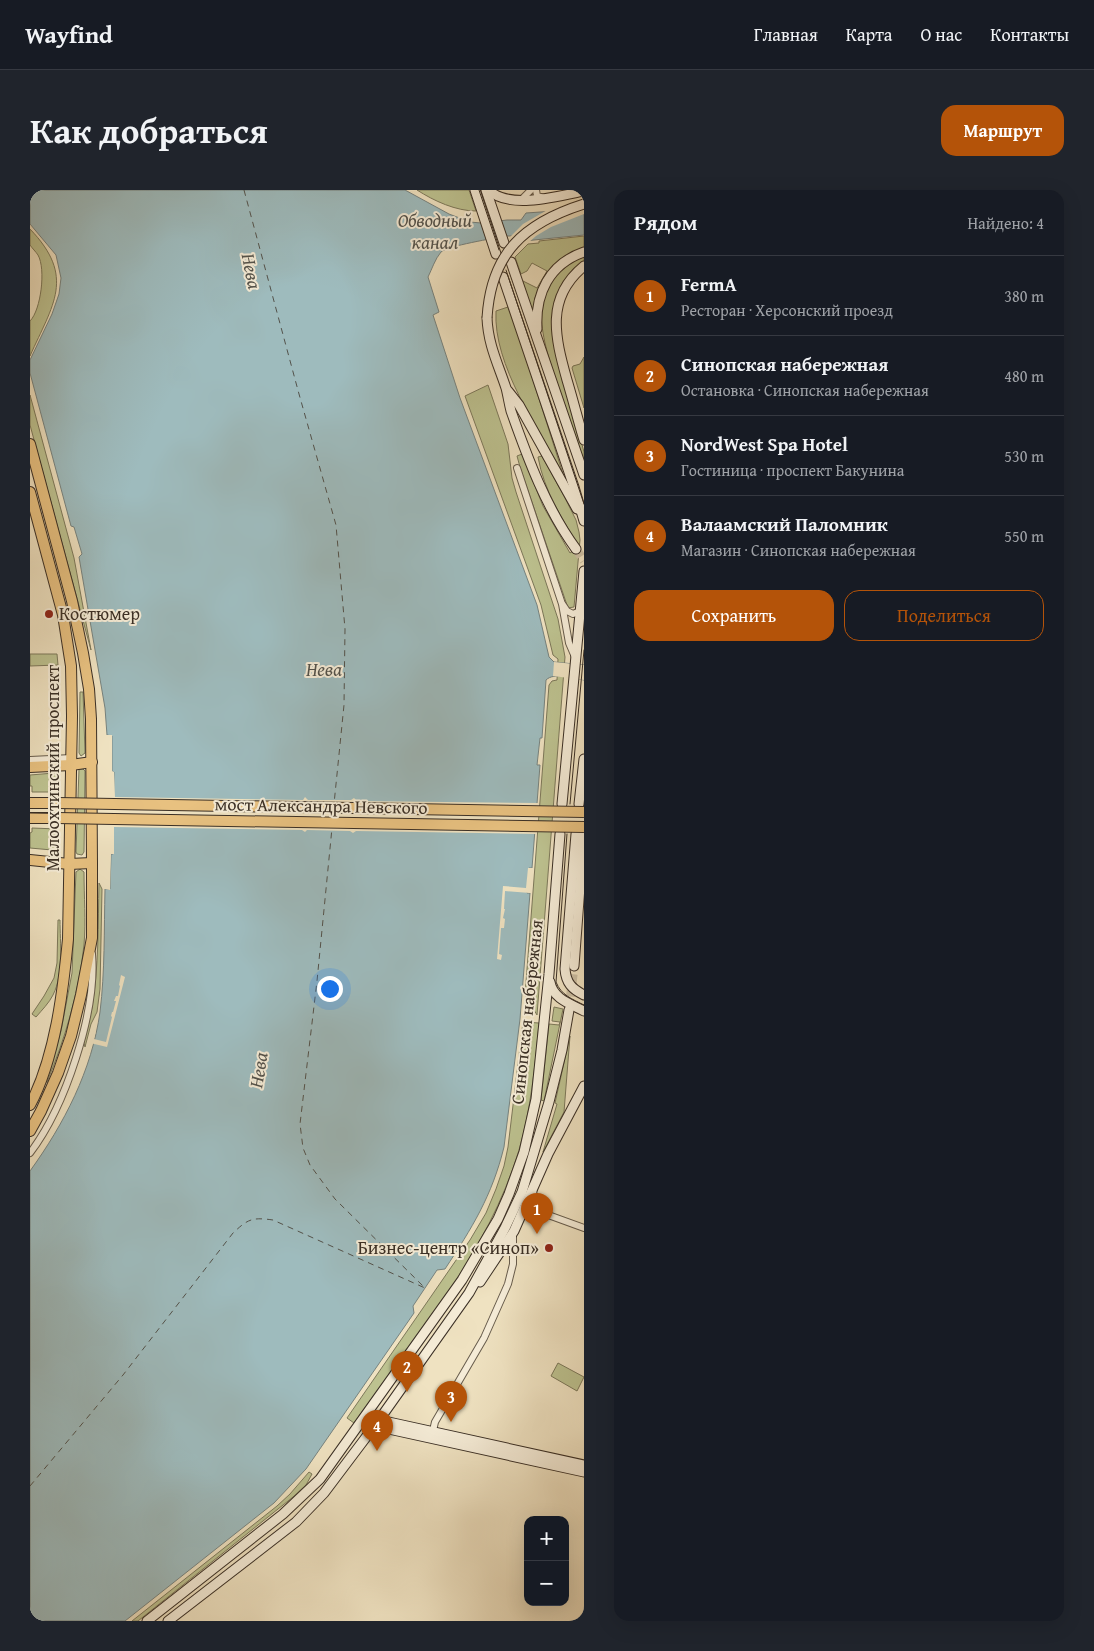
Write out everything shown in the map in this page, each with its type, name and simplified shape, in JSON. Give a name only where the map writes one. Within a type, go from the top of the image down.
[{"type":"main road","points":[[475,190],[496,254]]},
{"type":"main road","points":[[487,190],[501,198],[521,200],[545,199],[584,191]]},
{"type":"main road","points":[[487,190],[503,242]]},
{"type":"main road","points":[[576,549],[556,520],[547,502],[510,409],[506,389],[491,350],[488,334],[488,300],[495,274],[508,251],[530,230],[560,212],[584,204]]},
{"type":"main road","points":[[538,340],[538,302],[544,286],[564,263],[584,252]]},
{"type":"main road","points":[[511,262],[584,475]]},
{"type":"main road","points":[[584,266],[572,277],[561,294],[556,318],[556,330],[560,354],[584,440]]},
{"type":"main road","points":[[503,276],[579,500],[584,522]]},
{"type":"main road","points":[[506,389],[519,405],[584,522]]},
{"type":"main road","name":"Малоохтинский проспект","points":[[30,444],[80,634],[90,704],[92,762],[92,942],[71,1036],[50,1092],[30,1131]]},
{"type":"main road","name":"Малоохтинский проспект","points":[[30,492],[63,615],[72,681],[68,939],[63,989],[50,1049],[30,1105]]},
{"type":"main road","points":[[562,804],[584,571]]},
{"type":"main road","points":[[581,808],[584,759]]},
{"type":"main road","points":[[30,767],[71,762],[92,762]]},
{"type":"main road","name":"мост Александра Невского","points":[[30,803],[581,808]]},
{"type":"main road","name":"мост Александра Невского","points":[[30,818],[584,827]]},
{"type":"main road","name":"Синопская набережная","points":[[147,1621],[298,1501],[320,1479],[462,1280],[481,1250],[509,1194],[524,1152],[536,1099],[549,974],[560,834]]},
{"type":"main road","name":"Синопская набережная","points":[[580,834],[570,968],[567,981],[584,995]]},
{"type":"main road","points":[[30,860],[92,863]]},
{"type":"main road","points":[[549,974],[554,993],[584,1011]]},
{"type":"main road","name":"Синопская набережная","points":[[168,1621],[303,1515],[335,1479],[377,1423],[469,1293],[505,1228],[522,1192],[549,1102],[562,1050],[569,1010]]},
{"type":"main road","name":"Синопская набережная","points":[[469,1293],[491,1267],[514,1231],[548,1154],[584,1086]]},
{"type":"main road","points":[[365,1417],[377,1423],[584,1465]]},
{"type":"main road","points":[[432,1435],[584,1472]]},
{"type":"street","points":[[521,200],[531,190]]},
{"type":"street","points":[[536,190],[537,196],[545,199]]},
{"type":"street","points":[[516,468],[562,604],[569,644],[575,660]]},
{"type":"street","points":[[562,604],[567,611],[573,614],[580,611]]},
{"type":"street","points":[[30,760],[71,762]]},
{"type":"street","points":[[30,1153],[43,1134],[64,1089],[86,1023],[93,970],[92,942]]},
{"type":"street","points":[[534,1189],[534,1198],[540,1212]]},
{"type":"street","points":[[521,1215],[540,1212],[584,1228]]},
{"type":"street","name":"Синопская набережная","points":[[432,1435],[435,1422],[489,1328],[508,1284],[514,1264],[512,1241],[514,1231]]},
{"type":"green space","points":[[417,190],[469,190],[476,211],[468,211],[445,205]]},
{"type":"green space","points":[[30,229],[44,246],[53,262],[56,291],[46,321],[30,356],[30,321],[37,308],[42,270],[38,255],[30,245]]},
{"type":"green space","points":[[584,236],[584,248],[542,283],[535,298],[532,314],[521,280],[537,288],[547,271],[532,263],[527,271],[521,274],[515,257],[528,244]]},
{"type":"green space","points":[[584,256],[584,261],[570,274],[560,288],[552,318],[556,351],[584,452],[584,464],[546,347],[542,329],[542,312],[544,296],[552,281],[565,268]]},
{"type":"green space","points":[[510,308],[563,474],[519,396],[502,353],[497,332],[496,311]]},
{"type":"green space","points":[[584,357],[584,408],[572,368],[580,364]]},
{"type":"green space","points":[[488,385],[508,444],[512,478],[516,492],[558,619],[565,657],[537,1015],[525,995],[549,685],[552,681],[557,680],[558,659],[553,655],[541,605],[465,396]]},
{"type":"green space","points":[[30,395],[74,558],[91,650],[30,425]]},
{"type":"green space","points":[[522,454],[543,506],[570,553],[579,547],[549,493],[538,457],[542,456],[576,520],[580,540],[574,607],[568,608],[520,467],[517,456]]},
{"type":"green space","points":[[30,654],[57,654],[58,665],[30,666]]},
{"type":"green space","points":[[80,692],[83,692],[85,753],[81,756],[79,753]]},
{"type":"green space","points":[[79,769],[85,771],[84,852],[82,855],[76,852]]},
{"type":"green space","points":[[54,773],[59,777],[59,792],[32,792],[30,775]]},
{"type":"green space","points":[[32,828],[58,829],[56,848],[52,850],[30,848]]},
{"type":"green space","points":[[80,869],[84,872],[85,908],[85,936],[82,963],[75,998],[65,1032],[54,1066],[46,1082],[61,1031],[72,973],[76,872]]},
{"type":"green space","points":[[99,883],[102,889],[100,989],[97,1012],[91,1024],[85,1047],[84,1039],[91,1011],[96,976]]},
{"type":"green space","points":[[58,920],[60,920],[61,948],[59,977],[51,998],[36,1017],[32,1014],[54,978],[57,963]]},
{"type":"green space","points":[[554,1007],[563,1009],[544,1101],[541,1100],[549,1024],[559,1025],[560,1022],[552,1021]]},
{"type":"green space","points":[[523,1022],[539,1023],[536,1055],[530,1103],[523,1135],[506,1187],[489,1223],[448,1293],[354,1423],[347,1418],[470,1240],[486,1213],[504,1166],[508,1147]]},
{"type":"green space","points":[[570,1036],[564,1112],[543,1152],[557,1104],[555,1103]]},
{"type":"green space","points":[[558,1363],[584,1377],[577,1391],[551,1376]]},
{"type":"green space","points":[[309,1472],[312,1474],[306,1485],[293,1497],[138,1621],[132,1621],[277,1506]]},
{"type":"water","name":"Нева","points":[[30,190],[405,190],[449,214],[470,222],[481,223],[521,220],[526,213],[584,209],[584,235],[524,241],[507,236],[452,247],[441,252],[428,277],[439,312],[433,315],[460,398],[537,605],[549,657],[554,662],[584,665],[584,680],[554,676],[546,680],[542,738],[540,738],[537,765],[540,765],[532,868],[529,868],[527,893],[530,893],[520,1019],[504,1147],[494,1181],[480,1211],[455,1254],[445,1269],[437,1270],[413,1306],[414,1313],[306,1469],[274,1503],[125,1621],[30,1621],[30,1171],[54,1134],[75,1096],[96,1034],[103,981],[105,889],[110,889],[111,854],[113,854],[114,772],[112,772],[112,736],[107,735],[105,708],[79,557],[82,554],[74,527],[71,526],[30,373],[30,360],[52,314],[59,294],[61,278],[56,255],[30,224]]},
{"type":"pier","points":[[584,206],[584,214],[551,227],[528,243],[509,238],[523,224],[549,209]]},
{"type":"pier","points":[[554,662],[584,665],[584,680],[553,676]]},
{"type":"pier","points":[[107,735],[112,735],[112,771],[114,772],[115,797],[303,800],[305,797],[308,800],[351,800],[354,798],[357,801],[539,803],[537,834],[356,831],[353,833],[350,831],[307,830],[305,832],[302,830],[114,827],[114,854],[111,854],[110,890],[105,889],[105,887],[108,887],[109,853],[111,851],[112,774],[109,772],[109,738],[107,738]]},
{"type":"pier","points":[[528,868],[532,868],[530,893],[505,891],[503,918],[505,919],[504,928],[501,928],[499,954],[502,955],[501,960],[497,959],[503,886],[526,888]]},
{"type":"pier","points":[[121,975],[125,977],[107,1047],[90,1043],[93,1029],[96,1030],[94,1039],[106,1042],[116,1001],[114,1001],[116,996],[118,996]]},
{"type":"ferry route","points":[[244,190],[336,525],[345,629],[344,705],[334,804]]},
{"type":"ferry route","points":[[30,1486],[123,1375],[233,1233],[247,1222],[255,1219],[273,1220],[425,1288],[335,1199],[310,1165],[303,1148],[300,1124],[317,981],[332,828]]},
{"type":"tunnel","points":[[576,549],[584,561]]},
{"type":"tunnel","points":[[569,1010],[574,966]]},
{"type":"tram line","points":[[479,190],[499,250]]},
{"type":"tram line","points":[[506,270],[584,504]]},
{"type":"tram line","points":[[570,804],[584,650]]},
{"type":"tram line","points":[[30,813],[584,822]]},
{"type":"tram line","points":[[567,834],[556,982],[571,999],[584,1005]]},
{"type":"place","name":"Костюмер","points":[[49,614]]},
{"type":"place","name":"FermA","points":[[537,1234]]},
{"type":"place","name":"Бизнес-центр «Синоп»","points":[[549,1248]]},
{"type":"place","name":"Синопская набережная","points":[[407,1392]]},
{"type":"place","name":"NordWest Spa Hotel","points":[[451,1422]]},
{"type":"place","name":"Валаамский Паломник","points":[[377,1451]]},
{"type":"water label","name":"Обводный канал","points":[[435,231]]}]
